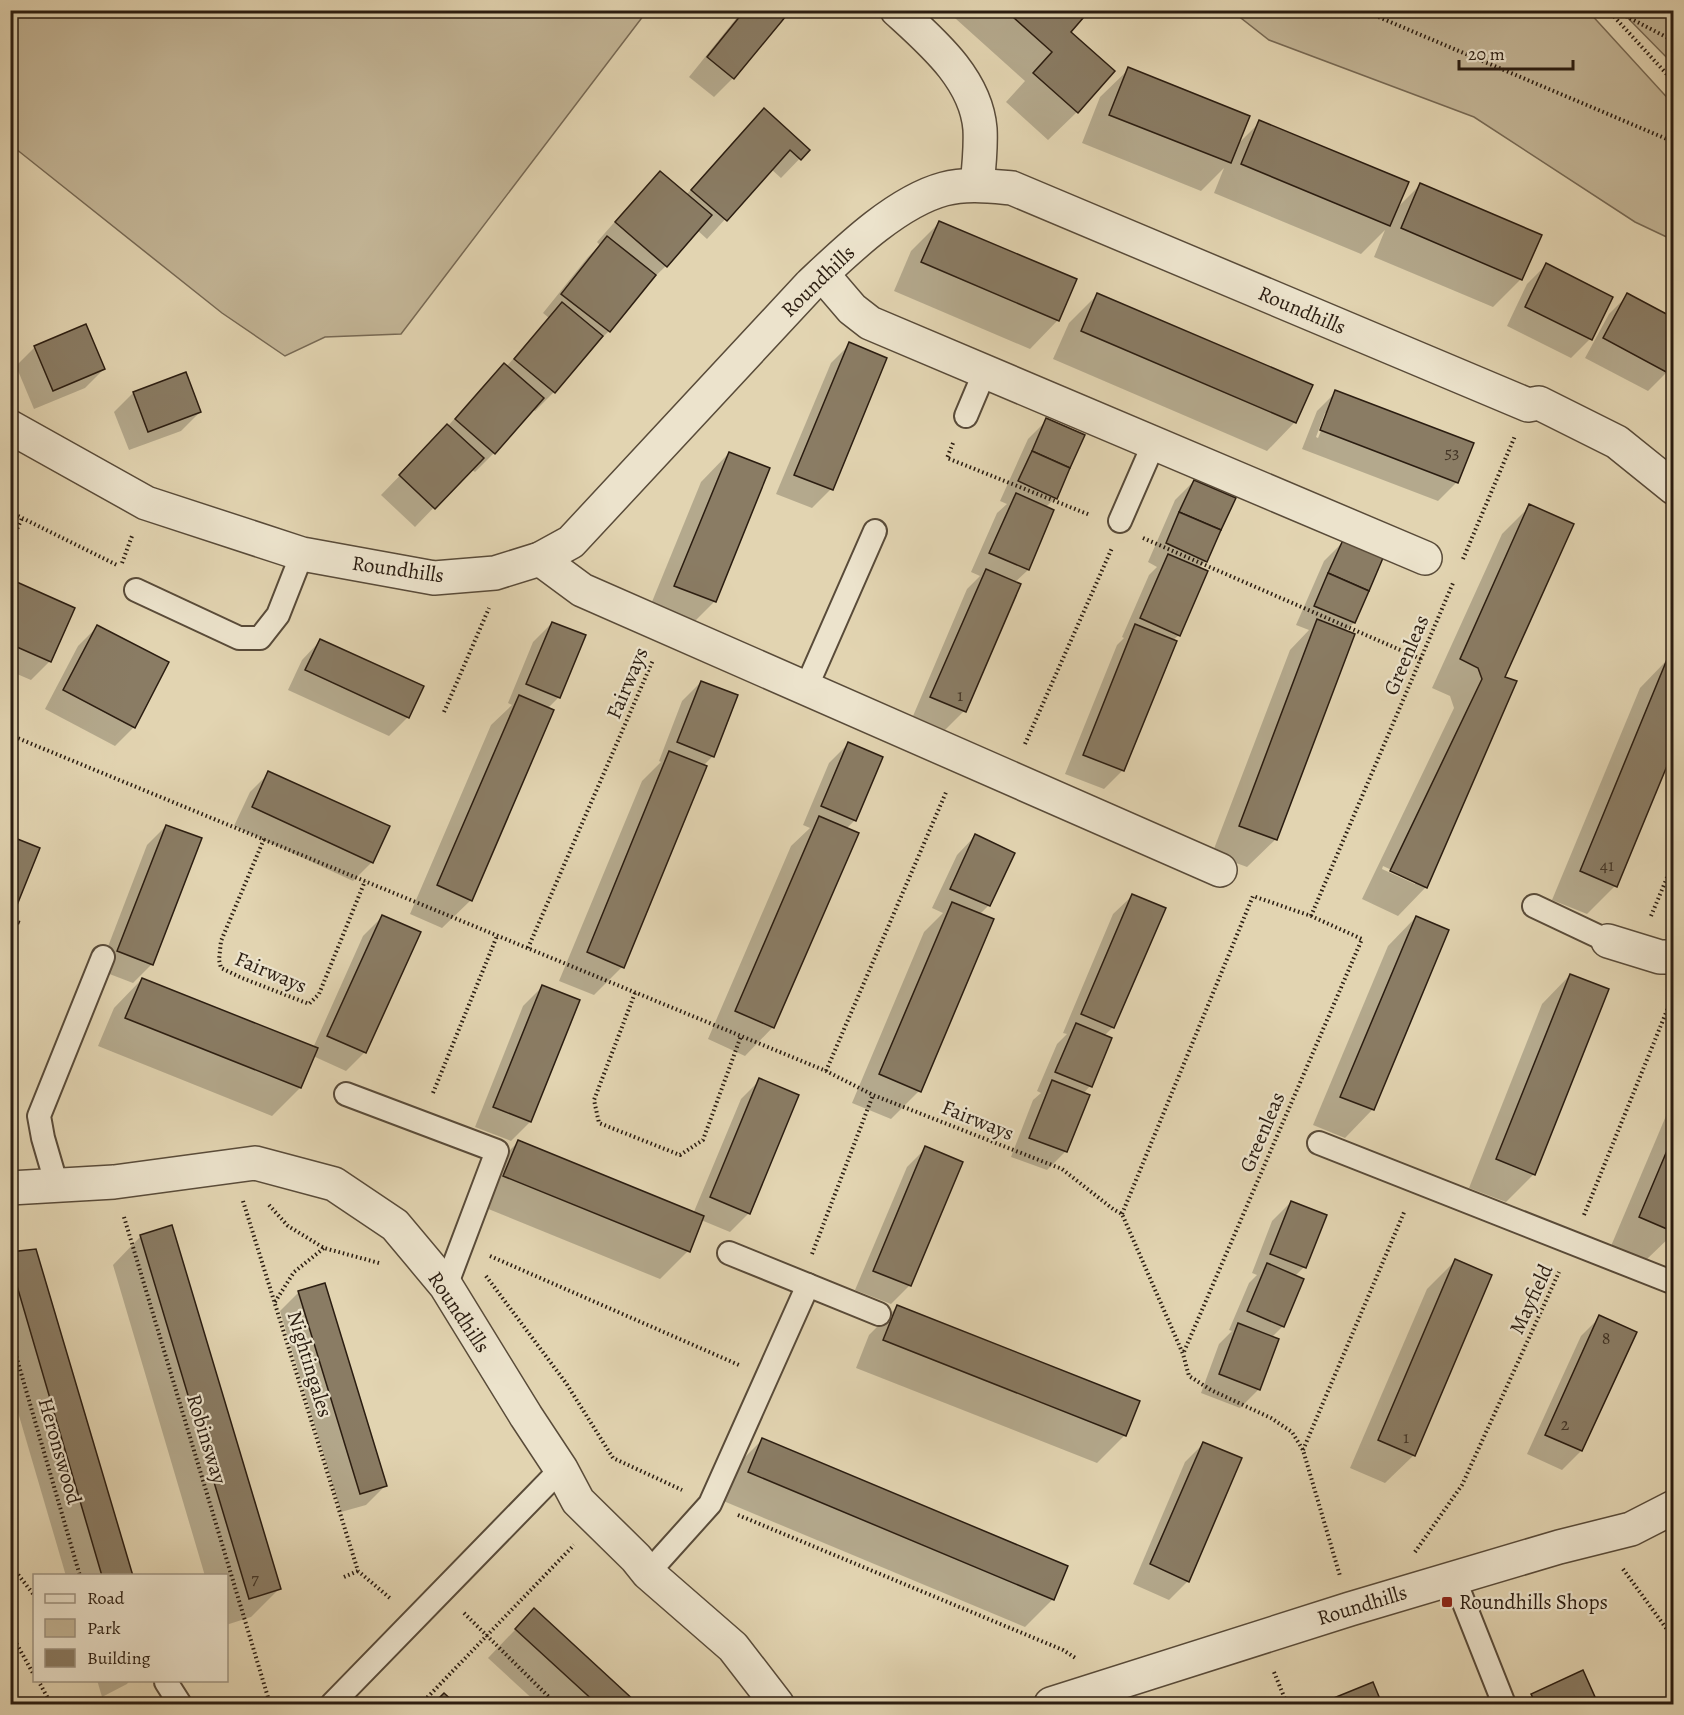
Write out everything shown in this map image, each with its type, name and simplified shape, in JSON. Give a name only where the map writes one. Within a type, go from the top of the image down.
[{"type":"street","points":[[897,10],[950,62],[965,84],[975,105],[980,128],[977,185]]},
{"type":"street","name":"Roundhills","points":[[10,427],[146,503],[302,554],[434,578],[495,573],[540,559],[571,542],[840,256],[903,207],[943,189],[977,185],[1012,188],[1528,405],[1539,403],[1617,441],[1674,488]]},
{"type":"street","points":[[822,274],[852,309],[870,323],[1425,558]]},
{"type":"street","points":[[540,559],[582,590],[1220,870]]},
{"type":"street","points":[[1622,946],[1660,957],[1674,957]]},
{"type":"street","name":"Roundhills","points":[[10,1188],[114,1182],[255,1163],[334,1184],[395,1225],[446,1286],[525,1416],[561,1469],[578,1501],[636,1558],[648,1573],[733,1647],[777,1704]]},
{"type":"street","name":"Roundhills","points":[[1051,1704],[1381,1599],[1599,1536],[1631,1529],[1674,1507]]},
{"type":"lane","points":[[966,416],[985,371]]},
{"type":"lane","points":[[1118,530],[1154,443]]},
{"type":"lane","points":[[806,688],[875,531]]},
{"type":"lane","points":[[136,590],[239,638],[260,638],[278,615],[302,554]]},
{"type":"lane","points":[[1534,906],[1622,946]]},
{"type":"lane","points":[[57,1186],[39,1116],[103,957]]},
{"type":"lane","points":[[346,1094],[497,1151],[446,1286]]},
{"type":"lane","points":[[1319,1143],[1674,1283]]},
{"type":"lane","points":[[729,1254],[879,1314]]},
{"type":"lane","points":[[648,1573],[711,1503],[767,1378],[805,1283]]},
{"type":"lane","points":[[332,1704],[561,1469]]},
{"type":"lane","points":[[1454,1578],[1504,1704]]},
{"type":"lane","points":[[166,1682],[180,1704]]},
{"type":"path","points":[[1362,10],[1674,142]]},
{"type":"path","points":[[1608,10],[1674,82]]},
{"type":"path","points":[[1614,10],[1674,41]]},
{"type":"path","points":[[1461,563],[1528,405]]},
{"type":"path","points":[[966,416],[947,458],[1096,518]]},
{"type":"path","points":[[10,512],[120,567],[146,503]]},
{"type":"path","points":[[10,545],[22,518]]},
{"type":"path","points":[[1011,777],[1118,530]]},
{"type":"path","points":[[1142,538],[1420,659]]},
{"type":"path","points":[[444,712],[505,570]]},
{"type":"path","name":"Greenleas","points":[[1311,916],[1457,573]]},
{"type":"path","name":"Fairways","points":[[528,948],[667,627]]},
{"type":"path","name":"Fairways","points":[[10,735],[826,1071],[873,1095],[1062,1169],[1122,1214]]},
{"type":"path","points":[[826,1071],[962,756]]},
{"type":"path","name":"Fairways","points":[[264,839],[221,941],[219,960],[221,968],[242,978],[309,1004],[318,994],[365,881]]},
{"type":"path","points":[[1622,946],[1674,861]]},
{"type":"path","name":"Greenleas","points":[[1122,1214],[1253,896],[1311,916],[1362,939],[1183,1354]]},
{"type":"path","points":[[10,919],[20,923]]},
{"type":"path","points":[[421,1122],[497,936]]},
{"type":"path","points":[[635,993],[594,1100],[599,1123],[680,1155],[703,1140],[741,1036]]},
{"type":"path","name":"Mayfield","points":[[1381,1599],[1462,1485],[1573,1243],[1674,993]]},
{"type":"path","points":[[805,1283],[873,1095]]},
{"type":"path","points":[[232,1166],[288,1226],[324,1248],[391,1266],[421,1256]]},
{"type":"path","name":"Nightingales","points":[[232,1166],[358,1571]]},
{"type":"path","points":[[1302,1450],[1417,1181]]},
{"type":"path","name":"Robinsway","points":[[114,1182],[270,1704]]},
{"type":"path","points":[[1122,1214],[1183,1354],[1189,1376],[1211,1390],[1278,1422],[1292,1432],[1302,1450],[1350,1609]]},
{"type":"path","points":[[462,1244],[767,1378]]},
{"type":"path","points":[[275,1302],[294,1272],[324,1248]]},
{"type":"path","name":"Heronswood","points":[[10,1335],[80,1574]]},
{"type":"path","points":[[421,1704],[597,1520]]},
{"type":"path","points":[[1599,1536],[1674,1639]]},
{"type":"path","points":[[10,1564],[33,1594]]},
{"type":"path","points":[[345,1577],[358,1571],[414,1619]]},
{"type":"path","points":[[463,1611],[556,1704]]},
{"type":"path","points":[[10,1632],[33,1673]]},
{"type":"path","points":[[39,1682],[51,1704]]},
{"type":"green space","points":[[10,11],[647,11],[401,334],[325,337],[285,356],[222,313],[11,145]]},
{"type":"green space","points":[[1232,11],[1588,11],[1673,104],[1673,240],[1635,222],[1474,117],[1269,40]]},
{"type":"green space","points":[[1621,11],[1664,11],[1673,15],[1673,64]]},
{"type":"building","points":[[745,10],[791,10],[734,79],[707,57]]},
{"type":"building","points":[[1005,10],[1090,10],[1071,32],[1115,71],[1078,113],[1033,73],[1052,52]]},
{"type":"building","points":[[1128,67],[1250,116],[1231,163],[1109,115]]},
{"type":"building","points":[[764,108],[810,150],[801,160],[790,150],[727,221],[691,190]]},
{"type":"building","points":[[1259,120],[1409,182],[1390,226],[1241,164]]},
{"type":"building","points":[[660,171],[712,215],[667,267],[615,222]]},
{"type":"building","points":[[1420,183],[1542,235],[1522,280],[1401,228]]},
{"type":"building","points":[[939,221],[1077,279],[1059,321],[921,262]]},
{"type":"building","points":[[607,236],[656,275],[610,332],[561,294]]},
{"type":"building","points":[[1546,263],[1613,297],[1592,340],[1525,307]]},
{"type":"building","points":[[1097,293],[1313,385],[1296,423],[1081,331]]},
{"type":"building","points":[[1627,293],[1674,318],[1674,362],[1668,373],[1603,338]]},
{"type":"building","points":[[562,302],[603,336],[555,393],[514,359]]},
{"type":"building","points":[[86,324],[105,369],[53,391],[34,346]]},
{"type":"building","points":[[849,342],[887,358],[833,490],[794,475]]},
{"type":"building","points":[[504,363],[544,398],[495,454],[455,419]]},
{"type":"building","points":[[186,372],[201,412],[148,432],[133,392]]},
{"type":"building","points":[[1335,390],[1474,443],[1458,483],[1320,430]]},
{"type":"building","points":[[1046,418],[1085,435],[1070,468],[1032,451]]},
{"type":"building","points":[[447,424],[484,458],[435,509],[399,475]]},
{"type":"building","points":[[1032,451],[1070,468],[1057,499],[1018,481]]},
{"type":"building","points":[[729,452],[770,468],[716,602],[674,586]]},
{"type":"building","points":[[1194,480],[1236,498],[1221,530],[1179,512]]},
{"type":"building","points":[[1016,493],[1054,510],[1029,570],[989,553]]},
{"type":"building","points":[[1529,504],[1574,524],[1505,677],[1517,681],[1427,888],[1390,871],[1482,679],[1478,668],[1460,659]]},
{"type":"building","points":[[1179,512],[1221,530],[1207,562],[1166,543]]},
{"type":"building","points":[[1343,540],[1383,558],[1369,591],[1328,573]]},
{"type":"building","points":[[1168,554],[1208,571],[1180,636],[1140,618]]},
{"type":"building","points":[[986,569],[1021,584],[966,712],[930,697]]},
{"type":"building","points":[[1328,573],[1369,591],[1355,623],[1314,606]]},
{"type":"building","points":[[10,579],[75,608],[51,662],[10,644]]},
{"type":"building","points":[[1317,619],[1355,634],[1277,840],[1239,826]]},
{"type":"building","points":[[552,622],[586,635],[560,698],[526,684]]},
{"type":"building","points":[[1135,624],[1177,641],[1124,771],[1083,755]]},
{"type":"building","points":[[97,625],[169,662],[135,728],[63,690]]},
{"type":"building","points":[[320,639],[424,686],[409,718],[305,670]]},
{"type":"building","points":[[1668,657],[1674,660],[1674,749],[1617,887],[1580,871]]},
{"type":"building","points":[[701,681],[738,695],[714,757],[677,742]]},
{"type":"building","points":[[519,695],[554,710],[472,901],[437,885]]},
{"type":"building","points":[[848,742],[883,757],[856,821],[821,806]]},
{"type":"building","points":[[669,751],[707,766],[624,968],[587,952]]},
{"type":"building","points":[[268,771],[390,826],[373,863],[252,807]]},
{"type":"building","points":[[819,816],[859,833],[774,1028],[735,1011]]},
{"type":"building","points":[[166,825],[202,838],[153,965],[117,951]]},
{"type":"building","points":[[975,834],[1015,853],[990,906],[950,889]]},
{"type":"building","points":[[10,836],[40,848],[15,910],[10,908]]},
{"type":"building","points":[[1132,894],[1166,908],[1114,1028],[1081,1014]]},
{"type":"building","points":[[952,902],[994,919],[921,1092],[879,1074]]},
{"type":"building","points":[[382,915],[421,932],[366,1053],[327,1036]]},
{"type":"building","points":[[1416,916],[1449,930],[1374,1110],[1340,1097]]},
{"type":"building","points":[[1570,974],[1609,989],[1535,1175],[1496,1159]]},
{"type":"building","points":[[142,978],[318,1048],[301,1088],[125,1018]]},
{"type":"building","points":[[542,985],[580,1000],[531,1122],[493,1107]]},
{"type":"building","points":[[1076,1023],[1112,1038],[1092,1087],[1055,1072]]},
{"type":"building","points":[[759,1078],[799,1095],[750,1214],[710,1197]]},
{"type":"building","points":[[1052,1080],[1090,1095],[1067,1152],[1029,1138]]},
{"type":"building","points":[[1674,1134],[1674,1232],[1639,1217]]},
{"type":"building","points":[[518,1140],[704,1216],[690,1252],[503,1176]]},
{"type":"building","points":[[925,1146],[963,1162],[911,1286],[873,1271]]},
{"type":"building","points":[[1291,1201],[1327,1215],[1306,1268],[1270,1254]]},
{"type":"building","points":[[172,1225],[281,1589],[249,1599],[140,1235]]},
{"type":"building","points":[[36,1249],[132,1574],[101,1574],[10,1262],[10,1252]]},
{"type":"building","points":[[1455,1259],[1492,1275],[1415,1456],[1378,1440]]},
{"type":"building","points":[[1267,1263],[1304,1279],[1284,1327],[1247,1311]]},
{"type":"building","points":[[325,1283],[387,1486],[360,1494],[298,1291]]},
{"type":"building","points":[[897,1305],[1140,1401],[1126,1436],[883,1340]]},
{"type":"building","points":[[1599,1315],[1637,1332],[1582,1451],[1545,1435]]},
{"type":"building","points":[[1238,1323],[1279,1339],[1260,1390],[1219,1374]]},
{"type":"building","points":[[762,1438],[1068,1566],[1054,1600],[748,1472]]},
{"type":"building","points":[[1203,1442],[1242,1458],[1189,1582],[1150,1564]]},
{"type":"building","points":[[534,1608],[638,1704],[597,1704],[515,1629]]},
{"type":"building","points":[[1583,1670],[1595,1697],[1580,1704],[1536,1704],[1531,1694]]},
{"type":"building","points":[[1373,1682],[1382,1704],[1319,1704]]},
{"type":"building","points":[[444,1693],[456,1704],[433,1704]]},
{"type":"place","name":"Roundhills Shops","points":[[1447,1602]]}]
